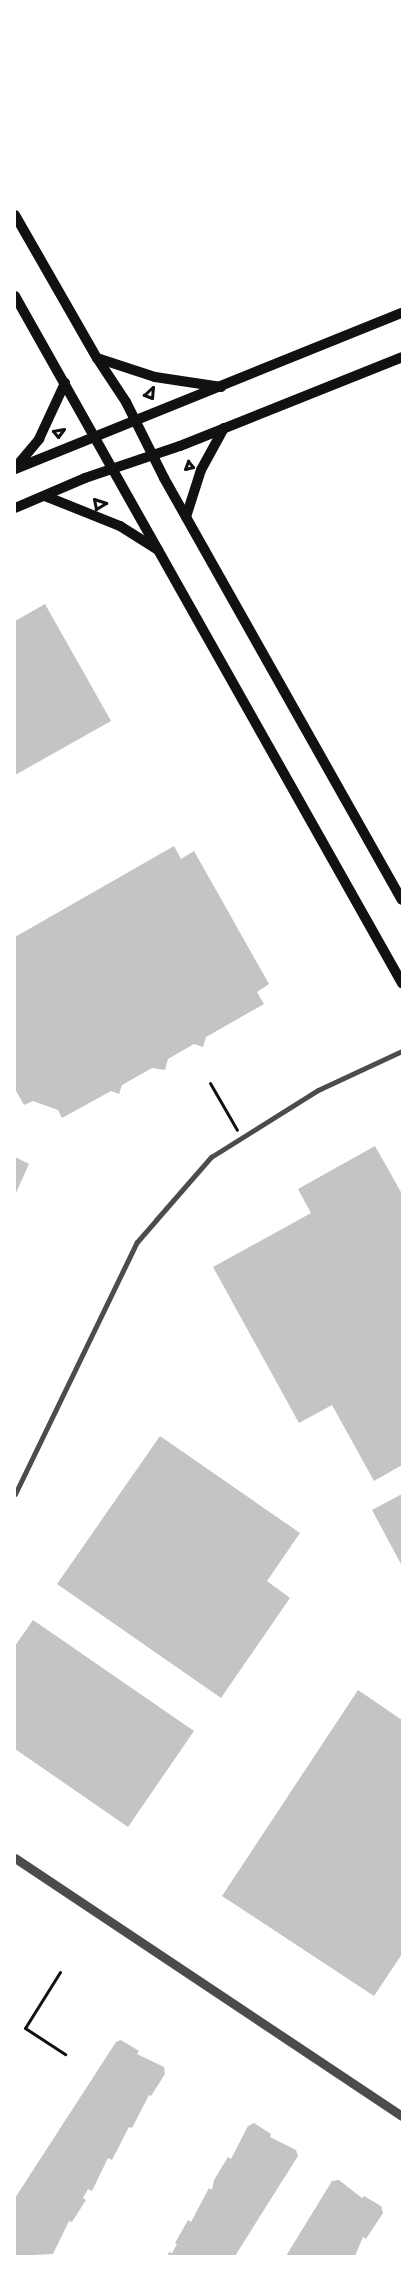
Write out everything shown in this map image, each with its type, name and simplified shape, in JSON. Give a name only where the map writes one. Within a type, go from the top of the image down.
[{"type":"main road","points":[[15,215],[97,358],[136,421],[186,517],[402,900]]},
{"type":"main road","points":[[15,296],[96,436],[158,550],[402,983]]},
{"type":"main road","points":[[15,469],[222,387],[402,312]]},
{"type":"main road","points":[[15,508],[114,469],[153,456],[402,357]]},
{"type":"main road","points":[[97,358],[156,377],[222,387]]},
{"type":"main road","points":[[15,469],[39,439],[65,383]]},
{"type":"main road","points":[[186,517],[201,470],[224,428]]},
{"type":"main road","points":[[45,496],[120,526],[158,550]]},
{"type":"street","points":[[15,1494],[137,1242],[211,1157],[318,1090],[402,1051]]},
{"type":"street","points":[[15,1858],[402,2116]]},
{"type":"path","points":[[210,1083],[242,1138]]},
{"type":"path","points":[[60,1972],[25,2028],[65,2054]]},
{"type":"building","points":[[45,604],[111,721],[15,775],[15,621]]},
{"type":"building","points":[[174,846],[181,859],[194,851],[269,984],[257,992],[264,1004],[206,1037],[203,1047],[194,1044],[168,1059],[165,1070],[152,1068],[122,1085],[119,1094],[111,1091],[62,1118],[58,1110],[33,1101],[24,1105],[15,1089],[15,937]]},
{"type":"building","points":[[375,1146],[402,1194],[402,1465],[374,1481],[332,1405],[299,1423],[213,1267],[311,1213],[298,1189]]},
{"type":"building","points":[[15,1157],[29,1164],[15,1195]]},
{"type":"building","points":[[160,1436],[300,1533],[267,1581],[290,1598],[221,1698],[57,1584]]},
{"type":"building","points":[[402,1494],[402,1566],[372,1510]]},
{"type":"building","points":[[33,1620],[194,1731],[128,1827],[15,1749],[15,1646]]},
{"type":"building","points":[[358,1690],[402,1720],[402,1954],[374,1996],[222,1896]]},
{"type":"building","points":[[121,2040],[139,2051],[137,2054],[164,2067],[165,2074],[151,2096],[149,2095],[132,2128],[129,2127],[112,2160],[108,2158],[92,2191],[88,2189],[83,2198],[86,2200],[72,2222],[69,2221],[53,2254],[15,2256],[15,2198],[116,2042]]},
{"type":"building","points":[[254,2123],[271,2134],[270,2137],[296,2150],[298,2156],[235,2256],[167,2256],[169,2252],[172,2253],[177,2244],[175,2243],[188,2220],[191,2222],[209,2188],[212,2190],[214,2180],[228,2157],[231,2159],[248,2126]]},
{"type":"building","points":[[339,2180],[362,2198],[364,2196],[381,2206],[383,2213],[366,2239],[363,2237],[355,2256],[286,2256],[332,2181]]}]
